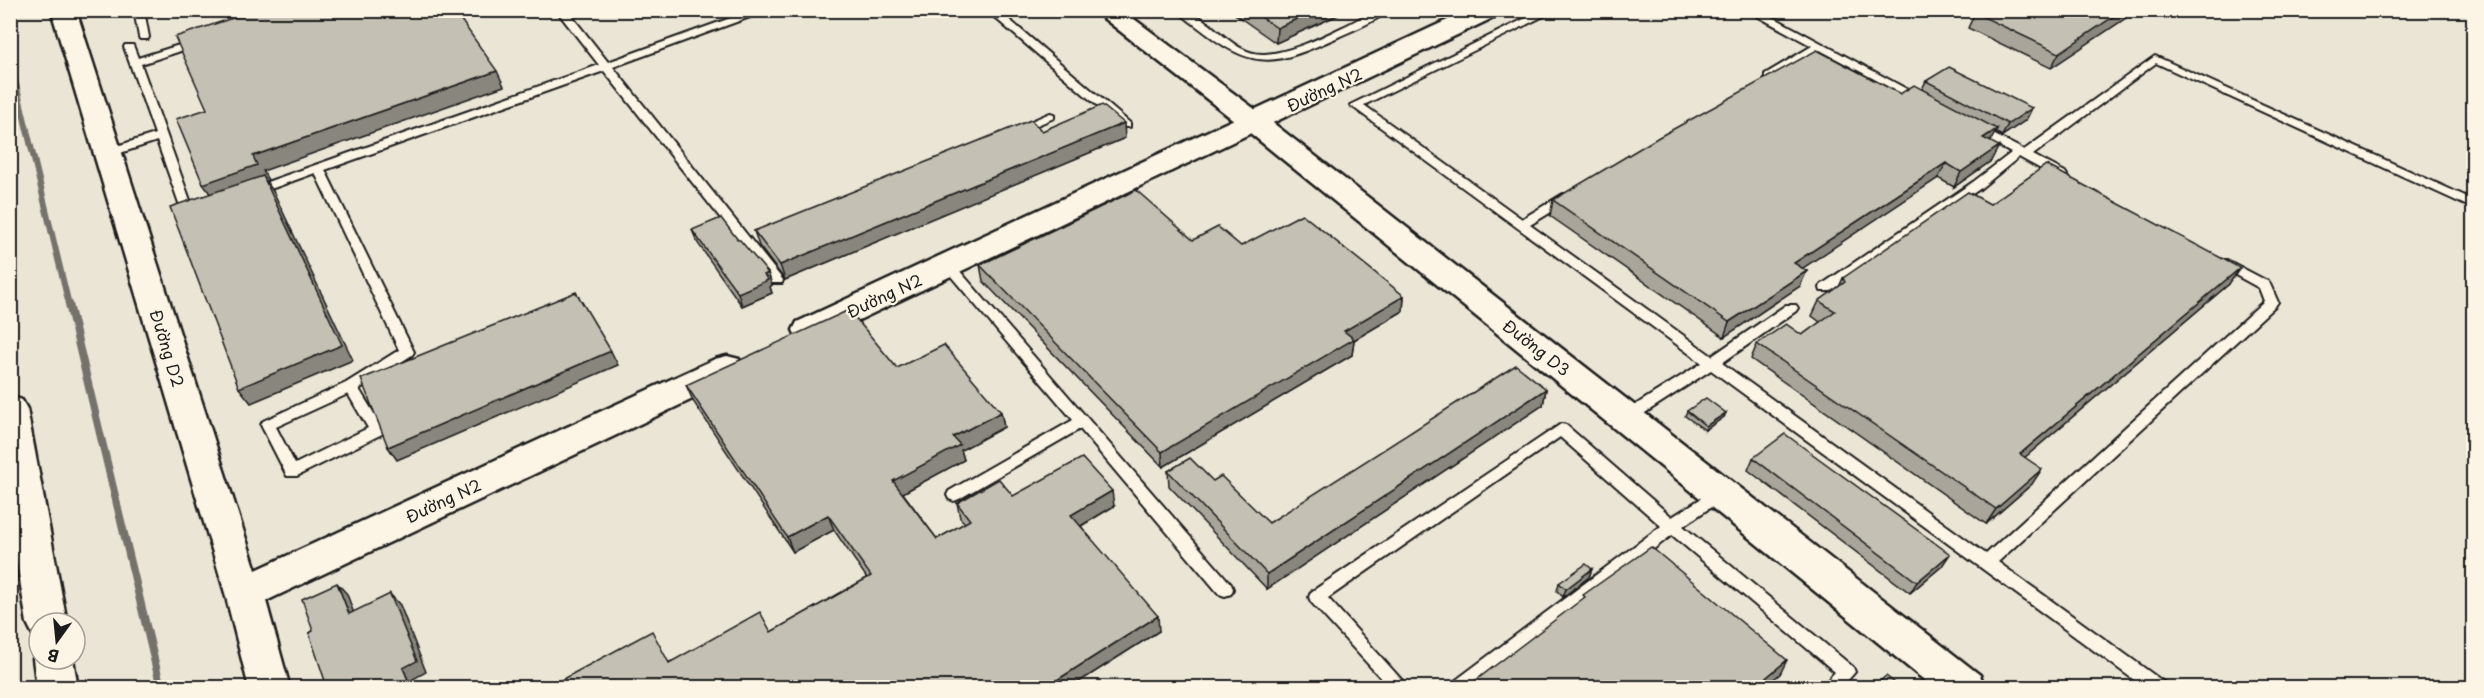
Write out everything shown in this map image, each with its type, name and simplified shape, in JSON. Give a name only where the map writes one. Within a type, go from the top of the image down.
[{"type":"street","name":"Đường D2","points":[[63,10],[244,593],[270,687]]},
{"type":"street","name":"Đường D3","points":[[1105,10],[1254,122],[1965,687]]},
{"type":"street","name":"Đường N2","points":[[787,340],[1490,10]]},
{"type":"street","name":"Đường N2","points":[[244,593],[755,355]]},
{"type":"street","points":[[11,420],[45,611]]},
{"type":"street","points":[[55,671],[58,687]]},
{"type":"lane","points":[[139,10],[144,37]]},
{"type":"lane","points":[[561,10],[752,240],[777,280]]},
{"type":"lane","points":[[246,194],[764,10]]},
{"type":"lane","points":[[991,10],[1126,125]]},
{"type":"lane","points":[[1182,10],[1244,53],[1264,58],[1289,53],[1384,10]]},
{"type":"lane","points":[[1551,10],[1356,105],[2159,687]]},
{"type":"lane","points":[[1751,10],[1935,108]]},
{"type":"lane","points":[[134,63],[201,42]]},
{"type":"lane","points":[[1760,82],[1820,46]]},
{"type":"lane","points":[[129,47],[186,206],[198,210],[215,205]]},
{"type":"lane","points":[[1826,288],[2022,154],[2155,59],[2474,205]]},
{"type":"lane","points":[[1007,134],[1050,116]]},
{"type":"lane","points":[[1967,124],[2077,183]]},
{"type":"lane","points":[[108,153],[161,135]]},
{"type":"lane","points":[[319,169],[407,352],[351,387],[268,425],[292,472],[377,430],[351,387]]},
{"type":"lane","points":[[1521,225],[1581,189]]},
{"type":"lane","points":[[1987,563],[2271,302],[2264,285],[2212,257]]},
{"type":"lane","points":[[948,266],[1225,589]]},
{"type":"lane","points":[[1626,418],[1711,364],[1791,308]]},
{"type":"lane","points":[[954,495],[1083,421]]},
{"type":"lane","points":[[1401,687],[1317,597],[1561,429],[1672,526],[1847,672],[1828,687]]},
{"type":"lane","points":[[1458,687],[1672,526],[1721,493]]},
{"type":"shaded area","points":[[10,11],[2473,11],[2473,687],[11,687]]},
{"type":"building","points":[[257,10],[454,10],[497,71],[253,156],[257,165],[203,184],[176,119],[207,109],[175,37]]},
{"type":"building","points":[[1251,10],[1316,10],[1277,28]]},
{"type":"building","points":[[1980,10],[2123,10],[2059,53],[1975,13]]},
{"type":"building","points":[[1817,50],[1900,94],[1914,85],[1997,129],[1983,138],[1999,146],[1961,172],[1946,163],[1794,263],[1807,271],[1729,322],[1553,200],[1659,137]]},
{"type":"building","points":[[1949,67],[2032,108],[2008,124],[1926,81]]},
{"type":"building","points":[[1102,105],[1124,123],[780,265],[754,231],[1031,120],[1042,131]]},
{"type":"building","points":[[2046,165],[2240,268],[2020,454],[2042,469],[1996,509],[1757,344],[1786,324],[1802,335],[1835,311],[1819,301],[1845,282],[1843,278],[1968,192],[1990,204]]},
{"type":"building","points":[[263,176],[342,345],[239,388],[170,207]]},
{"type":"building","points":[[1136,190],[1193,240],[1218,227],[1241,246],[1302,214],[1404,296],[1344,331],[1354,339],[1162,452],[980,265]]},
{"type":"building","points":[[721,218],[768,273],[764,275],[768,280],[738,293],[692,230]]},
{"type":"building","points":[[576,292],[611,351],[388,447],[361,379]]},
{"type":"building","points":[[849,310],[897,368],[944,345],[1001,412],[953,437],[960,445],[893,481],[937,539],[970,520],[957,503],[999,479],[1013,496],[1082,458],[1112,491],[1071,515],[1158,616],[1046,687],[1000,687],[996,682],[986,687],[548,687],[652,631],[669,663],[760,612],[771,632],[871,576],[828,515],[787,537],[686,385]]},
{"type":"building","points":[[1516,365],[1546,389],[1267,574],[1168,471],[1190,458],[1213,481],[1221,476],[1269,523]]},
{"type":"building","points":[[1706,398],[1726,413],[1706,426],[1687,411]]},
{"type":"building","points":[[1785,434],[1950,554],[1917,582],[1753,458]]},
{"type":"building","points":[[1651,547],[1787,660],[1755,687],[1467,687],[1585,597],[1583,595]]},
{"type":"building","points":[[1586,564],[1592,569],[1566,589],[1559,583]]},
{"type":"building","points":[[337,583],[349,614],[390,594],[417,661],[403,668],[411,687],[327,687],[309,633],[313,631],[302,599]]},
{"type":"building","points":[[1886,676],[1900,687],[1873,687]]},
{"type":"waterway","points":[[10,59],[69,305]]},
{"type":"waterway","points":[[69,304],[161,688]]}]
